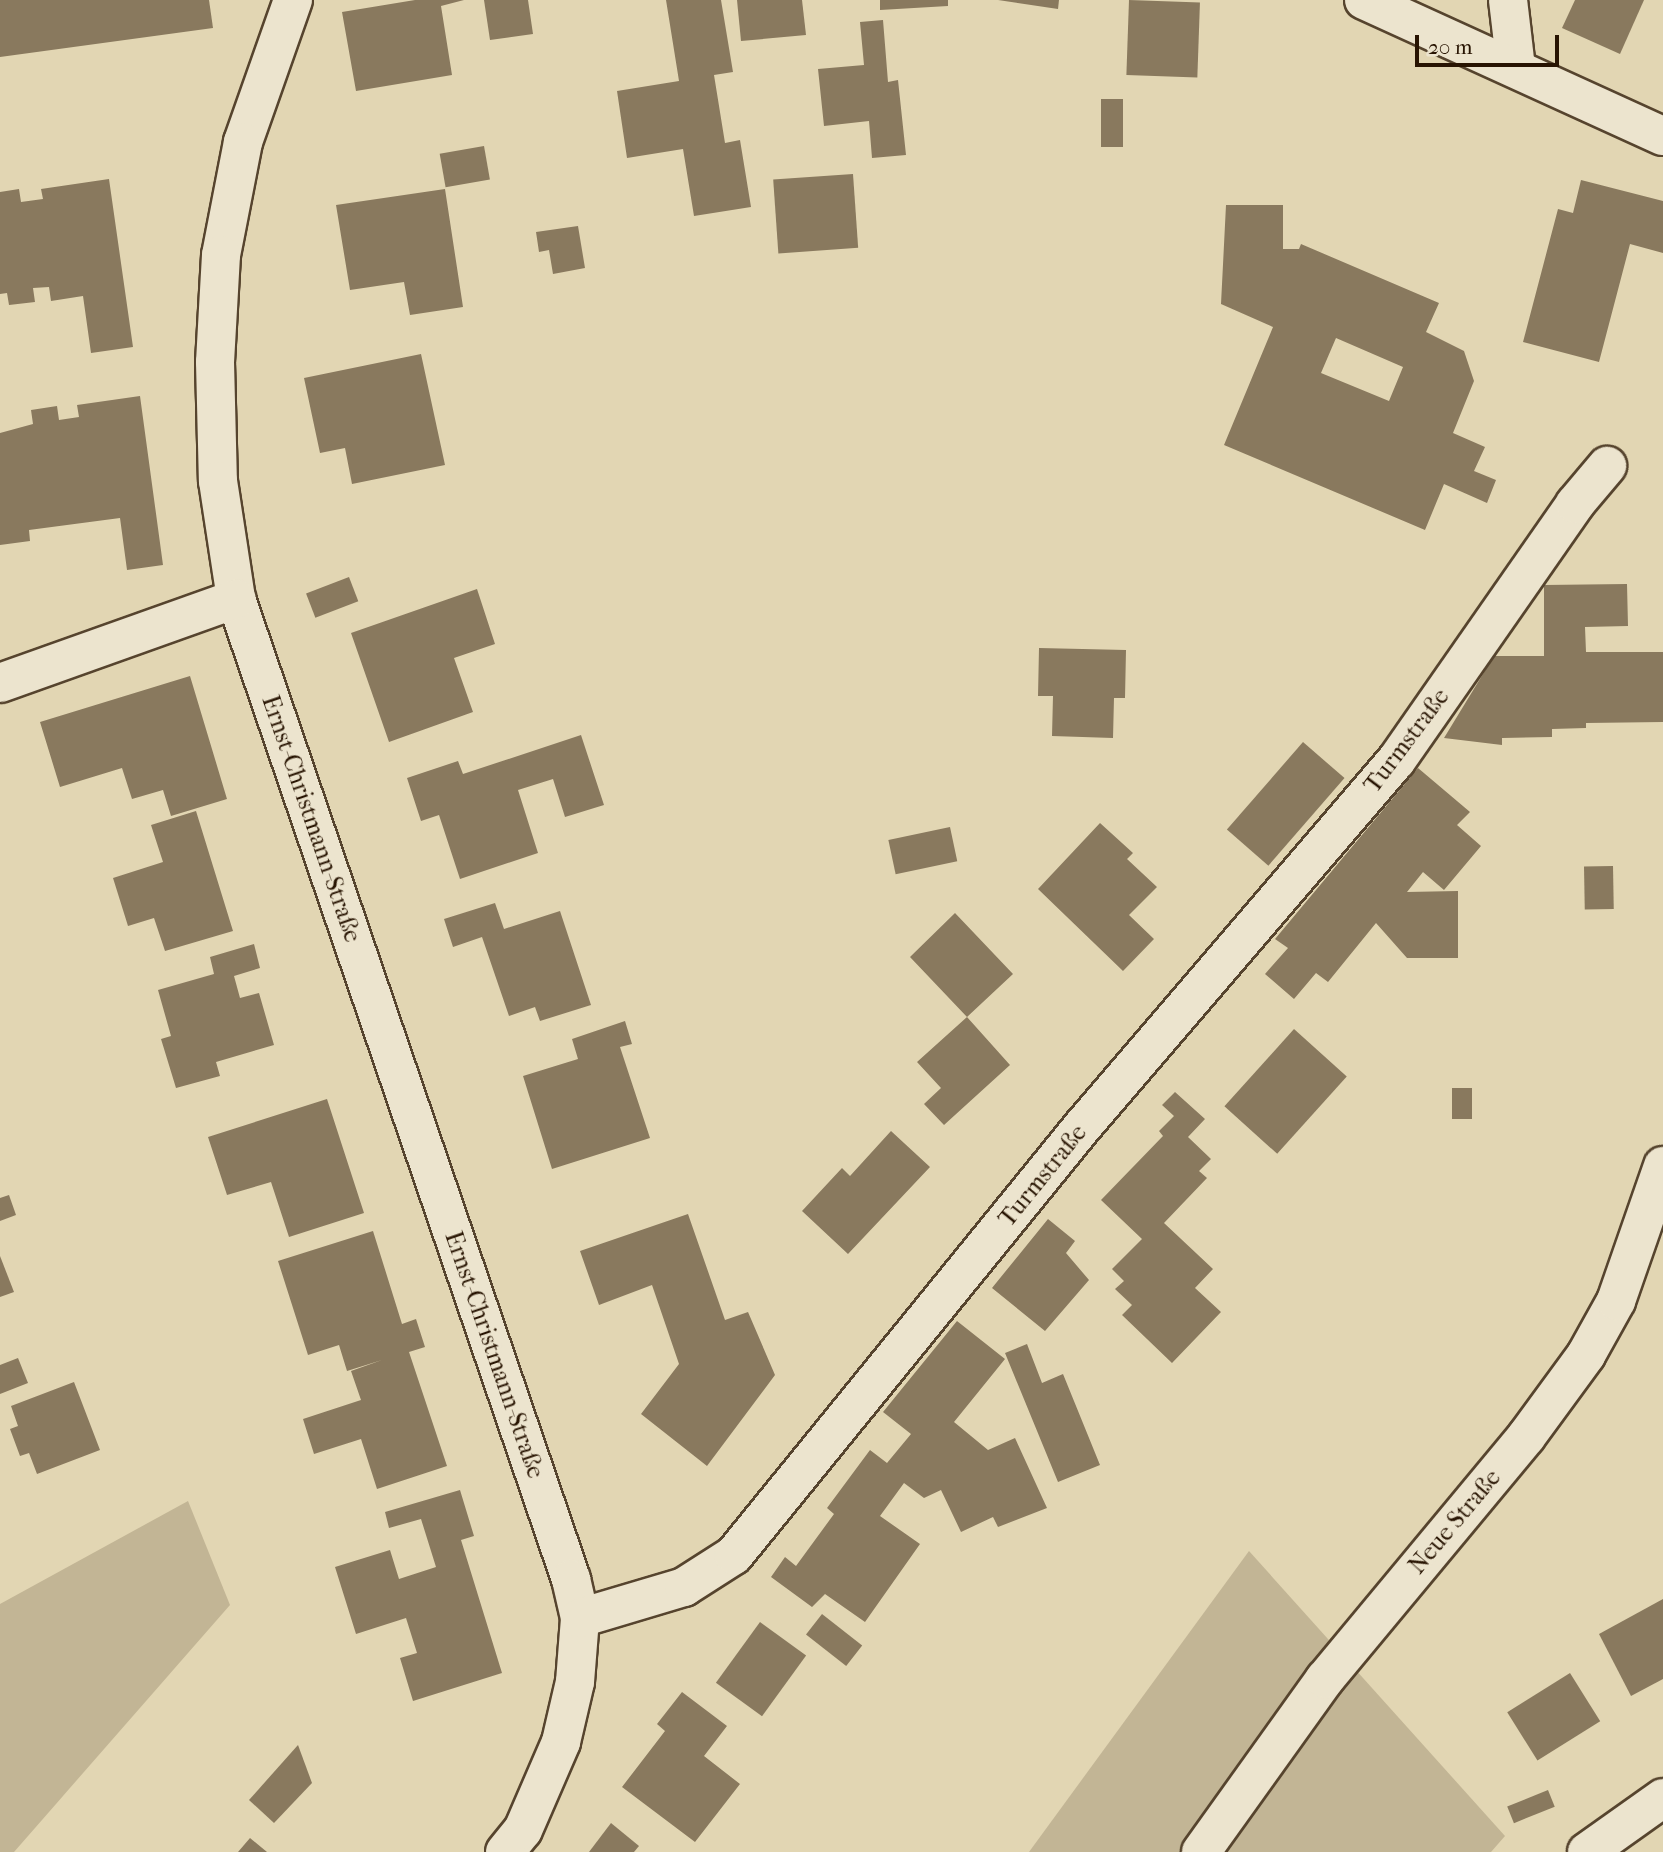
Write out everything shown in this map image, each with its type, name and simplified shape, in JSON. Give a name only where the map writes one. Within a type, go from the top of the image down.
[{"type":"street","name":"Ernst-Christmann-Straße","points":[[293,0],[243,142],[221,255],[215,362],[218,481],[236,599],[566,1565],[580,1618]]},
{"type":"street","points":[[1364,0],[1663,136]]},
{"type":"street","points":[[1508,0],[1517,68]]},
{"type":"street","name":"Turmstraße","points":[[580,1618],[684,1587],[734,1555],[1082,1128],[1396,761],[1575,504],[1607,466]]},
{"type":"street","points":[[0,683],[236,599]]},
{"type":"street","name":"Neue Straße","points":[[1201,1852],[1325,1679],[1526,1437],[1586,1355],[1616,1301],[1663,1166]]},
{"type":"street","points":[[505,1852],[523,1830],[561,1742],[575,1682],[580,1618]]},
{"type":"street","points":[[1587,1852],[1663,1798]]},
{"type":"shaded area","points":[[188,1501],[230,1605],[14,1852],[0,1852],[0,1604]]},
{"type":"shaded area","points":[[1249,1551],[1505,1836],[1491,1852],[1029,1852]]},
{"type":"building","points":[[0,0],[209,0],[213,28],[0,57]]},
{"type":"building","points":[[415,0],[464,0],[441,6],[452,75],[356,91],[342,12]]},
{"type":"building","points":[[484,0],[528,0],[533,34],[490,40]]},
{"type":"building","points":[[666,0],[721,0],[733,72],[714,75],[725,143],[740,140],[751,207],[694,216],[683,149],[627,158],[617,91],[679,81]]},
{"type":"building","points":[[737,0],[802,0],[806,35],[741,41]]},
{"type":"building","points":[[880,0],[948,0],[948,6],[880,10]]},
{"type":"building","points":[[998,0],[1059,0],[1058,9]]},
{"type":"building","points":[[1129,0],[1200,2],[1197,77],[1126,75]]},
{"type":"building","points":[[1575,0],[1644,0],[1620,54],[1562,28]]},
{"type":"building","points":[[883,20],[888,82],[898,80],[906,155],[872,158],[869,121],[824,126],[818,69],[864,65],[860,22]]},
{"type":"building","points":[[1101,99],[1123,99],[1123,147],[1101,147]]},
{"type":"building","points":[[484,146],[490,179],[446,187],[440,154]]},
{"type":"building","points":[[853,174],[858,248],[778,253],[773,180]]},
{"type":"building","points":[[109,179],[133,347],[91,353],[83,296],[51,301],[49,287],[33,288],[35,302],[9,305],[7,293],[0,294],[0,192],[19,189],[21,202],[43,199],[41,189]]},
{"type":"building","points":[[1581,180],[1663,201],[1663,253],[1630,244],[1599,362],[1523,342],[1558,209],[1573,213]]},
{"type":"building","points":[[445,189],[463,307],[410,315],[404,282],[350,290],[336,205]]},
{"type":"building","points":[[1226,205],[1283,205],[1283,249],[1299,249],[1301,244],[1439,303],[1426,332],[1464,351],[1474,381],[1453,433],[1485,447],[1474,471],[1496,480],[1487,503],[1444,484],[1425,530],[1224,445],[1273,327],[1221,304]],"holes":[[[1336,338],[1403,367],[1389,401],[1321,373]]]},
{"type":"building","points":[[578,226],[585,268],[553,274],[549,250],[539,252],[536,232]]},
{"type":"building","points":[[421,354],[445,465],[352,484],[345,448],[320,453],[304,378]]},
{"type":"building","points":[[140,396],[163,565],[127,570],[120,518],[29,530],[30,541],[0,545],[0,433],[33,424],[31,410],[57,406],[59,420],[79,417],[77,405]]},
{"type":"building","points":[[349,577],[358,601],[315,618],[306,593]]},
{"type":"building","points":[[1627,584],[1628,626],[1585,627],[1586,652],[1663,652],[1663,722],[1586,723],[1586,728],[1552,729],[1552,737],[1502,738],[1502,745],[1444,738],[1494,656],[1544,656],[1544,585]]},
{"type":"building","points":[[477,589],[495,644],[454,658],[473,712],[389,742],[351,633]]},
{"type":"building","points":[[1039,648],[1126,650],[1125,698],[1114,698],[1113,738],[1052,736],[1053,696],[1038,696]]},
{"type":"building","points":[[190,676],[227,799],[171,816],[163,790],[132,799],[122,768],[60,787],[40,722]]},
{"type":"building","points":[[581,735],[604,805],[565,817],[553,779],[518,790],[538,853],[460,879],[439,815],[421,821],[407,778],[458,761],[463,774]]},
{"type":"building","points":[[1303,742],[1345,778],[1268,866],[1227,830]]},
{"type":"building","points":[[1418,768],[1470,812],[1457,825],[1481,846],[1444,890],[1423,872],[1407,892],[1458,891],[1458,958],[1407,958],[1376,923],[1328,982],[1316,973],[1294,999],[1265,974],[1288,948],[1275,939]]},
{"type":"building","points":[[196,811],[233,931],[165,951],[154,918],[128,926],[113,878],[163,862],[151,825]]},
{"type":"building","points":[[1100,823],[1133,853],[1127,859],[1157,887],[1129,915],[1154,939],[1123,971],[1038,889]]},
{"type":"building","points":[[950,827],[957,861],[896,874],[888,840]]},
{"type":"building","points":[[1613,866],[1614,909],[1585,909],[1584,867]]},
{"type":"building","points":[[495,903],[504,929],[560,911],[591,1005],[540,1021],[535,1007],[509,1016],[482,937],[453,947],[444,919]]},
{"type":"building","points":[[955,913],[1013,974],[967,1017],[910,957]]},
{"type":"building","points":[[254,944],[260,968],[234,976],[240,998],[259,993],[274,1045],[216,1062],[220,1076],[176,1088],[161,1039],[171,1036],[158,990],[214,974],[210,957]]},
{"type":"building","points":[[967,1017],[1010,1065],[944,1125],[924,1104],[941,1088],[917,1062]]},
{"type":"building","points":[[625,1021],[632,1044],[620,1047],[650,1138],[552,1169],[523,1076],[578,1059],[572,1039]]},
{"type":"building","points":[[1294,1029],[1347,1077],[1277,1154],[1224,1106]]},
{"type":"building","points":[[1452,1088],[1472,1088],[1472,1119],[1452,1119]]},
{"type":"building","points":[[1175,1092],[1205,1119],[1188,1137],[1211,1159],[1199,1171],[1207,1178],[1164,1223],[1213,1269],[1195,1288],[1221,1312],[1172,1363],[1122,1315],[1132,1305],[1115,1289],[1124,1281],[1112,1269],[1142,1239],[1101,1200],[1163,1136],[1159,1131],[1174,1116],[1162,1105]]},
{"type":"building","points":[[327,1099],[364,1213],[289,1237],[271,1182],[227,1195],[208,1137]]},
{"type":"building","points":[[891,1131],[930,1167],[848,1254],[802,1211],[842,1168],[850,1176]]},
{"type":"building","points":[[9,1195],[16,1215],[0,1221],[0,1198]]},
{"type":"building","points":[[688,1214],[725,1320],[748,1312],[775,1375],[707,1466],[641,1414],[679,1364],[652,1285],[599,1305],[580,1251]]},
{"type":"building","points":[[1048,1219],[1075,1241],[1066,1253],[1089,1280],[1045,1331],[992,1288]]},
{"type":"building","points":[[373,1231],[402,1324],[416,1319],[425,1347],[409,1352],[447,1466],[377,1489],[361,1439],[314,1454],[303,1419],[361,1400],[351,1371],[382,1360],[347,1371],[339,1345],[308,1355],[278,1261]]},
{"type":"building","points":[[0,1256],[14,1292],[0,1297]]},
{"type":"building","points":[[957,1321],[1005,1359],[954,1422],[988,1450],[1015,1438],[1047,1508],[998,1527],[993,1517],[961,1532],[941,1490],[924,1498],[904,1483],[880,1516],[920,1544],[865,1622],[825,1594],[812,1607],[771,1577],[785,1557],[796,1566],[834,1514],[827,1508],[870,1450],[887,1463],[911,1434],[883,1412]]},
{"type":"building","points":[[1027,1344],[1042,1383],[1063,1374],[1100,1465],[1058,1482],[1005,1353]]},
{"type":"building","points":[[18,1358],[28,1383],[0,1394],[0,1365]]},
{"type":"building","points":[[74,1382],[100,1450],[37,1474],[29,1453],[20,1456],[10,1429],[18,1426],[11,1406]]},
{"type":"building","points":[[460,1490],[474,1536],[461,1540],[502,1673],[413,1701],[400,1658],[417,1653],[406,1618],[356,1634],[335,1567],[390,1550],[399,1579],[436,1567],[421,1519],[389,1528],[385,1512]]},
{"type":"building","points":[[1663,1599],[1663,1679],[1631,1696],[1599,1634]]},
{"type":"building","points":[[822,1614],[862,1645],[846,1666],[806,1634]]},
{"type":"building","points":[[760,1622],[806,1656],[762,1716],[716,1683]]},
{"type":"building","points":[[1570,1673],[1600,1721],[1537,1761],[1507,1712]]},
{"type":"building","points":[[682,1692],[727,1726],[704,1756],[740,1784],[695,1842],[622,1787],[665,1731],[657,1724]]},
{"type":"building","points":[[298,1745],[312,1783],[274,1823],[249,1800]]},
{"type":"building","points":[[1548,1790],[1555,1807],[1514,1823],[1507,1806]]},
{"type":"building","points":[[611,1823],[639,1846],[634,1852],[589,1852]]},
{"type":"building","points":[[250,1838],[267,1852],[238,1852]]}]
